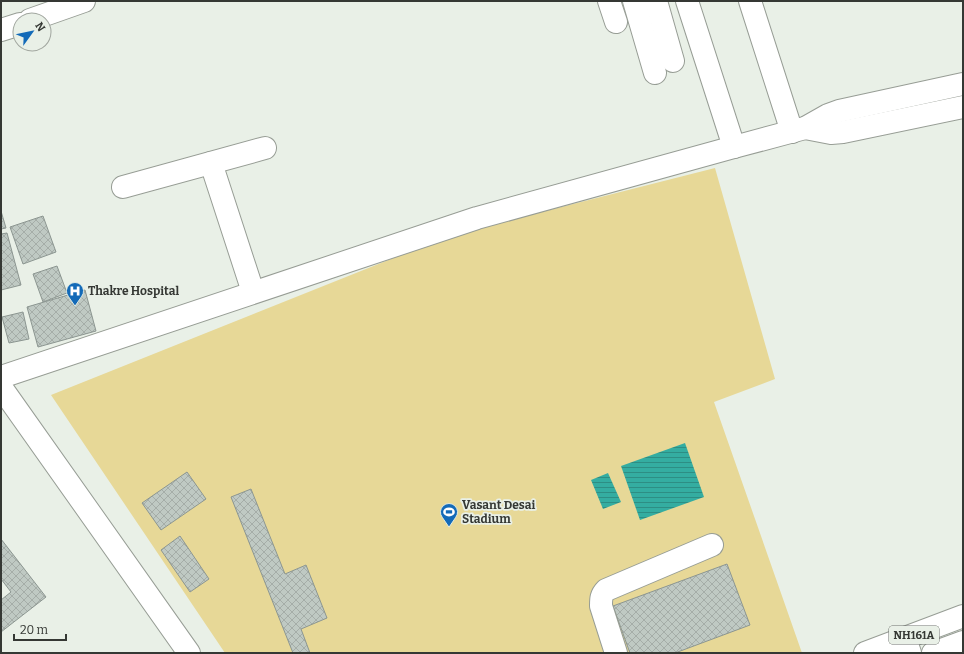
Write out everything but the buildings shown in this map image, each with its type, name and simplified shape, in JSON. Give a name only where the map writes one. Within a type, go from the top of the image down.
[{"type":"main road","points":[[52,12],[84,1]]},
{"type":"main road","points":[[609,1],[616,22]]},
{"type":"main road","points":[[634,1],[655,73]]},
{"type":"main road","points":[[656,1],[673,60]]},
{"type":"main road","points":[[687,1],[734,146]]},
{"type":"main road","points":[[750,1],[798,130]]},
{"type":"main road","points":[[1,30],[12,27]]},
{"type":"main road","points":[[1,376],[477,218],[734,146],[798,130],[839,111],[963,84]]},
{"type":"main road","points":[[798,130],[831,133],[843,132],[963,107]]},
{"type":"main road","points":[[123,187],[265,148]]},
{"type":"main road","points":[[211,163],[253,292]]},
{"type":"main road","points":[[1,387],[189,653]]},
{"type":"main road","points":[[616,653],[601,606],[602,594],[606,590],[712,545]]},
{"type":"main road","name":"NH161A","points":[[865,653],[908,645],[963,616]]},
{"type":"main road","name":"NH161A","points":[[933,653],[963,642]]},
{"type":"shaded area","name":"Vasant Desai Stadium","points":[[715,168],[775,379],[714,402],[802,653],[225,653],[51,395],[451,235]]},
{"type":"water","points":[[685,443],[704,497],[640,520],[621,466]]},
{"type":"water","points":[[608,473],[621,502],[603,509],[591,480]]},
{"type":"place","name":"Thakre Hospital","points":[[75,306]]},
{"type":"place","name":"Vasant Desai Stadium","points":[[449,527]]}]
